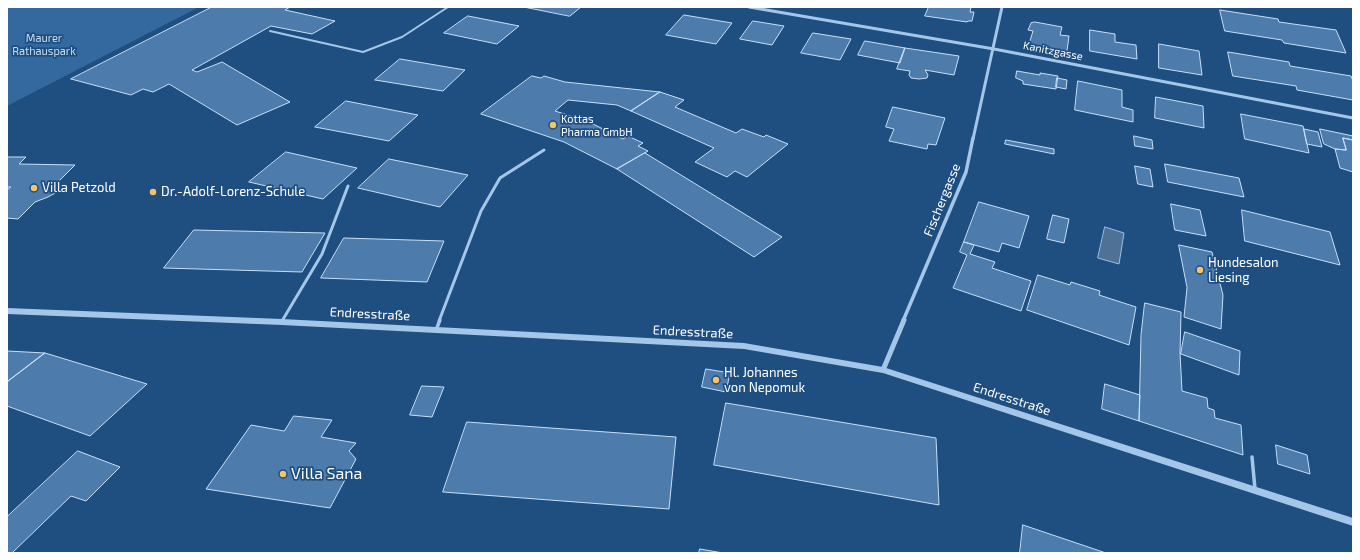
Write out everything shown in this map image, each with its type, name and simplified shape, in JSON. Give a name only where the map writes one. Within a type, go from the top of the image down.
[{"type":"street","name":"Kanitzgasse","points":[[749,7],[994,49],[1353,118]]},
{"type":"street","name":"Fischergasse","points":[[883,370],[966,172],[1002,7]]},
{"type":"street","name":"Endresstraße","points":[[7,311],[282,322],[744,346],[883,370],[1353,522]]},
{"type":"lane","points":[[270,31],[362,52],[402,37],[448,7]]},
{"type":"lane","points":[[436,330],[481,211],[500,178],[544,150]]},
{"type":"lane","points":[[282,322],[322,254],[348,186]]},
{"type":"lane","points":[[1252,457],[1255,491]]},
{"type":"green space","name":"Maurer Rathauspark","points":[[7,7],[199,7],[7,106]]},
{"type":"shaded area","points":[[1105,227],[1124,233],[1119,264],[1098,258]]},
{"type":"building","points":[[212,7],[290,7],[285,10],[335,21],[312,34],[271,26],[192,70],[197,72],[222,62],[290,102],[237,125],[169,84],[153,92],[143,89],[131,95],[71,79]]},
{"type":"building","points":[[524,7],[581,7],[570,16]]},
{"type":"building","points":[[929,7],[971,7],[970,12],[974,12],[972,21],[967,22],[925,16]]},
{"type":"building","points":[[1220,10],[1278,19],[1279,22],[1336,30],[1346,53],[1284,43],[1282,40],[1225,31]]},
{"type":"building","points":[[684,15],[732,23],[716,44],[666,35]]},
{"type":"building","points":[[468,16],[519,26],[497,44],[444,33]]},
{"type":"building","points":[[753,21],[784,26],[772,45],[740,39]]},
{"type":"building","points":[[1035,22],[1062,27],[1060,35],[1069,36],[1067,51],[1029,44],[1033,31],[1028,30],[1031,23]]},
{"type":"building","points":[[1090,30],[1115,34],[1115,42],[1136,45],[1137,59],[1090,51]]},
{"type":"building","points":[[813,33],[851,39],[840,60],[801,53]]},
{"type":"building","points":[[865,41],[905,48],[900,63],[858,55]]},
{"type":"building","points":[[1159,44],[1199,51],[1202,75],[1159,68]]},
{"type":"building","points":[[905,48],[959,56],[954,75],[925,70],[928,75],[927,78],[911,78],[909,75],[910,71],[897,69]]},
{"type":"building","points":[[1228,52],[1289,62],[1290,66],[1351,76],[1353,81],[1353,100],[1297,90],[1296,86],[1233,76]]},
{"type":"building","points":[[400,59],[465,70],[443,91],[375,80]]},
{"type":"building","points":[[1017,71],[1058,76],[1056,89],[1023,84],[1023,81],[1016,78]]},
{"type":"building","name":"Kottas Pharma GmbH","points":[[532,76],[541,78],[544,76],[565,82],[660,92],[631,111],[617,105],[568,100],[555,111],[587,121],[623,139],[628,136],[643,143],[638,146],[648,151],[617,169],[564,142],[481,114]]},
{"type":"building","points":[[1057,78],[1067,80],[1066,89],[1056,87]]},
{"type":"building","points":[[1078,81],[1122,90],[1122,107],[1133,110],[1133,122],[1075,110]]},
{"type":"building","points":[[660,92],[684,100],[675,107],[736,133],[742,129],[764,137],[766,135],[788,144],[747,177],[735,171],[727,177],[695,162],[714,148],[631,111]]},
{"type":"building","points":[[1156,97],[1203,106],[1204,128],[1155,118]]},
{"type":"building","points":[[346,101],[418,115],[389,141],[315,127]]},
{"type":"building","points":[[893,107],[945,118],[936,145],[928,144],[927,149],[889,141],[894,129],[886,127]]},
{"type":"building","points":[[1241,114],[1303,126],[1309,153],[1245,139]]},
{"type":"building","points":[[1304,129],[1318,132],[1322,147],[1307,144]]},
{"type":"building","points":[[1320,129],[1353,136],[1353,140],[1343,138],[1346,150],[1335,149],[1324,144]]},
{"type":"building","points":[[1134,136],[1152,140],[1153,149],[1135,146]]},
{"type":"building","points":[[1343,138],[1353,140],[1353,172],[1340,168],[1335,149],[1346,150]]},
{"type":"building","points":[[1006,140],[1054,149],[1054,154],[1005,144]]},
{"type":"building","points":[[286,152],[357,168],[323,199],[249,182]]},
{"type":"building","points":[[645,153],[782,237],[754,257],[617,169]]},
{"type":"building","name":"Villa Petzold","points":[[7,157],[26,157],[19,164],[75,165],[59,181],[61,186],[57,192],[35,202],[18,219],[7,218],[7,190],[11,187],[7,187]]},
{"type":"building","points":[[389,159],[468,175],[440,207],[358,188]]},
{"type":"building","points":[[1165,164],[1239,178],[1244,197],[1168,182]]},
{"type":"building","points":[[1135,166],[1150,169],[1153,187],[1138,184]]},
{"type":"building","points":[[979,202],[1029,216],[1019,248],[1002,243],[999,252],[964,242]]},
{"type":"building","points":[[1171,204],[1200,210],[1206,236],[1175,230]]},
{"type":"building","points":[[1242,210],[1330,232],[1340,265],[1245,241]]},
{"type":"building","points":[[1053,215],[1069,219],[1064,243],[1047,239]]},
{"type":"building","points":[[194,230],[325,233],[302,272],[164,268]]},
{"type":"building","points":[[344,238],[444,241],[427,282],[321,278]]},
{"type":"building","points":[[964,242],[974,245],[970,254],[995,262],[992,268],[1031,281],[1021,311],[953,288],[967,255],[960,252]]},
{"type":"building","name":"Hundesalon Liesing","points":[[1179,245],[1212,252],[1223,295],[1221,329],[1184,317],[1187,288]]},
{"type":"building","points":[[1038,275],[1070,285],[1071,282],[1100,291],[1099,295],[1136,307],[1129,345],[1027,310]]},
{"type":"building","points":[[1145,303],[1181,312],[1180,353],[1182,391],[1207,398],[1208,408],[1214,410],[1215,418],[1241,425],[1243,455],[1139,421],[1141,335]]},
{"type":"building","points":[[1185,332],[1240,351],[1239,375],[1181,354]]},
{"type":"building","points":[[7,351],[45,353],[7,382]]},
{"type":"building","points":[[45,353],[147,384],[90,436],[7,406],[7,382]]},
{"type":"building","name":"Hl. Johannes von Nepomuk","points":[[706,369],[730,373],[726,392],[702,387]]},
{"type":"building","points":[[1105,384],[1140,395],[1139,421],[1102,409]]},
{"type":"building","points":[[422,386],[444,387],[432,417],[410,415]]},
{"type":"building","points":[[726,403],[936,438],[939,505],[714,465]]},
{"type":"building","name":"Villa Sana","points":[[294,416],[332,420],[321,437],[356,443],[349,451],[356,459],[330,508],[206,489],[251,425],[284,431]]},
{"type":"building","points":[[467,422],[676,437],[669,509],[443,492]]},
{"type":"building","points":[[1276,445],[1307,455],[1310,474],[1278,464]]},
{"type":"building","points":[[78,451],[120,467],[86,501],[71,496],[12,553],[7,553],[7,517]]},
{"type":"building","points":[[1023,525],[1106,553],[1020,553]]},
{"type":"building","points":[[700,549],[723,553],[699,553]]},
{"type":"place","name":"Kottas Pharma GmbH","points":[[553,125]]},
{"type":"place","name":"Villa Petzold","points":[[34,188]]},
{"type":"place","name":"Dr.-Adolf-Lorenz-Schule","points":[[153,192]]},
{"type":"place","name":"Hundesalon Liesing","points":[[1200,270]]},
{"type":"place","name":"Hl. Johannes von Nepomuk","points":[[716,380]]},
{"type":"place","name":"Villa Sana","points":[[283,474]]}]
